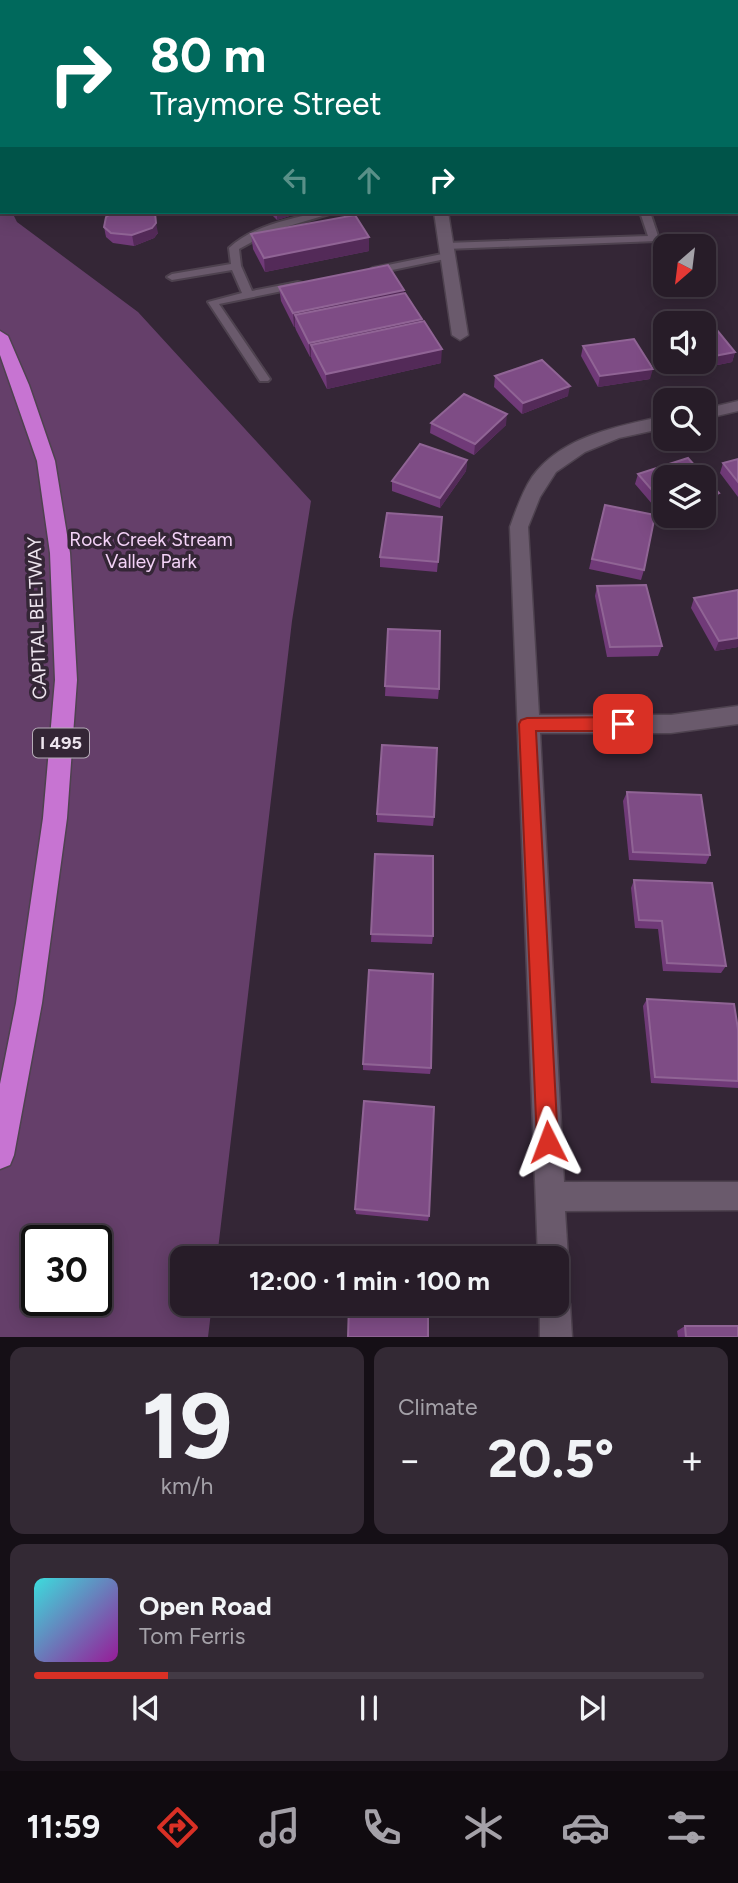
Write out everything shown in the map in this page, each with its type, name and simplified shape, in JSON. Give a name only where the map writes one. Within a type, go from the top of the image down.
[{"type":"highway","name":"CAPITAL BELTWAY","points":[[0,336],[21,385],[46,461],[60,553],[66,680],[52,844],[29,1003],[0,1155]]},
{"type":"street","points":[[440,214],[460,335]]},
{"type":"street","points":[[716,411],[738,406]]},
{"type":"street","points":[[552,1246],[519,527],[539,481],[562,460],[589,442],[653,425]]},
{"type":"street","points":[[527,724],[671,724],[738,715]]},
{"type":"street","points":[[550,1197],[738,1196]]},
{"type":"street","points":[[555,1316],[556,1337]]},
{"type":"lane","points":[[248,295],[236,267],[234,248],[250,236],[279,223],[322,214]]},
{"type":"lane","points":[[368,272],[447,251],[654,239],[646,214]]},
{"type":"lane","points":[[172,277],[236,267]]},
{"type":"lane","points":[[264,379],[213,302],[314,282]]},
{"type":"green space","name":"Rock Creek Stream Valley Park","points":[[0,214],[13,214],[17,222],[138,312],[311,501],[292,621],[218,1246],[170,1246],[170,1316],[211,1316],[208,1337],[0,1337]]},
{"type":"building","points":[[111,214],[155,214],[156,223],[152,228],[132,235],[111,233],[104,227],[106,217]]},
{"type":"building","points":[[355,215],[369,237],[264,258],[251,234]]},
{"type":"building","points":[[388,265],[404,290],[293,313],[279,287]]},
{"type":"building","points":[[405,293],[422,319],[309,343],[295,315]]},
{"type":"building","points":[[424,321],[442,349],[326,374],[311,345]]},
{"type":"building","points":[[716,329],[735,352],[716,356]]},
{"type":"building","points":[[634,339],[653,369],[600,376],[583,346]]},
{"type":"building","points":[[542,360],[570,386],[523,403],[495,376]]},
{"type":"building","points":[[464,394],[507,414],[475,444],[431,423]]},
{"type":"building","points":[[420,444],[467,460],[440,498],[392,481]]},
{"type":"building","points":[[688,458],[694,465],[666,465]]},
{"type":"building","points":[[738,459],[738,482],[723,463]]},
{"type":"building","points":[[653,469],[653,491],[638,474]]},
{"type":"building","points":[[605,505],[653,515],[644,570],[592,559]]},
{"type":"building","points":[[387,513],[442,517],[438,562],[380,557]]},
{"type":"building","points":[[646,585],[662,646],[610,647],[597,586]]},
{"type":"building","points":[[738,590],[738,638],[719,641],[694,598]]},
{"type":"building","points":[[388,629],[440,631],[439,689],[385,686]]},
{"type":"building","points":[[382,745],[437,748],[434,817],[377,814]]},
{"type":"building","points":[[627,792],[701,795],[710,855],[633,852]]},
{"type":"building","points":[[375,854],[433,856],[433,936],[371,934]]},
{"type":"building","points":[[634,880],[712,883],[726,966],[667,963],[662,921],[639,920]]},
{"type":"building","points":[[369,970],[433,974],[431,1068],[363,1064]]},
{"type":"building","points":[[647,999],[734,1004],[738,1029],[738,1081],[655,1077]]},
{"type":"building","points":[[364,1101],[434,1107],[429,1216],[355,1209]]},
{"type":"building","points":[[349,1316],[428,1316],[428,1337],[348,1337]]},
{"type":"building","points":[[685,1326],[738,1326],[738,1337],[686,1337]]},
{"type":"route","points":[[548,1142],[527,724],[623,724]]}]
